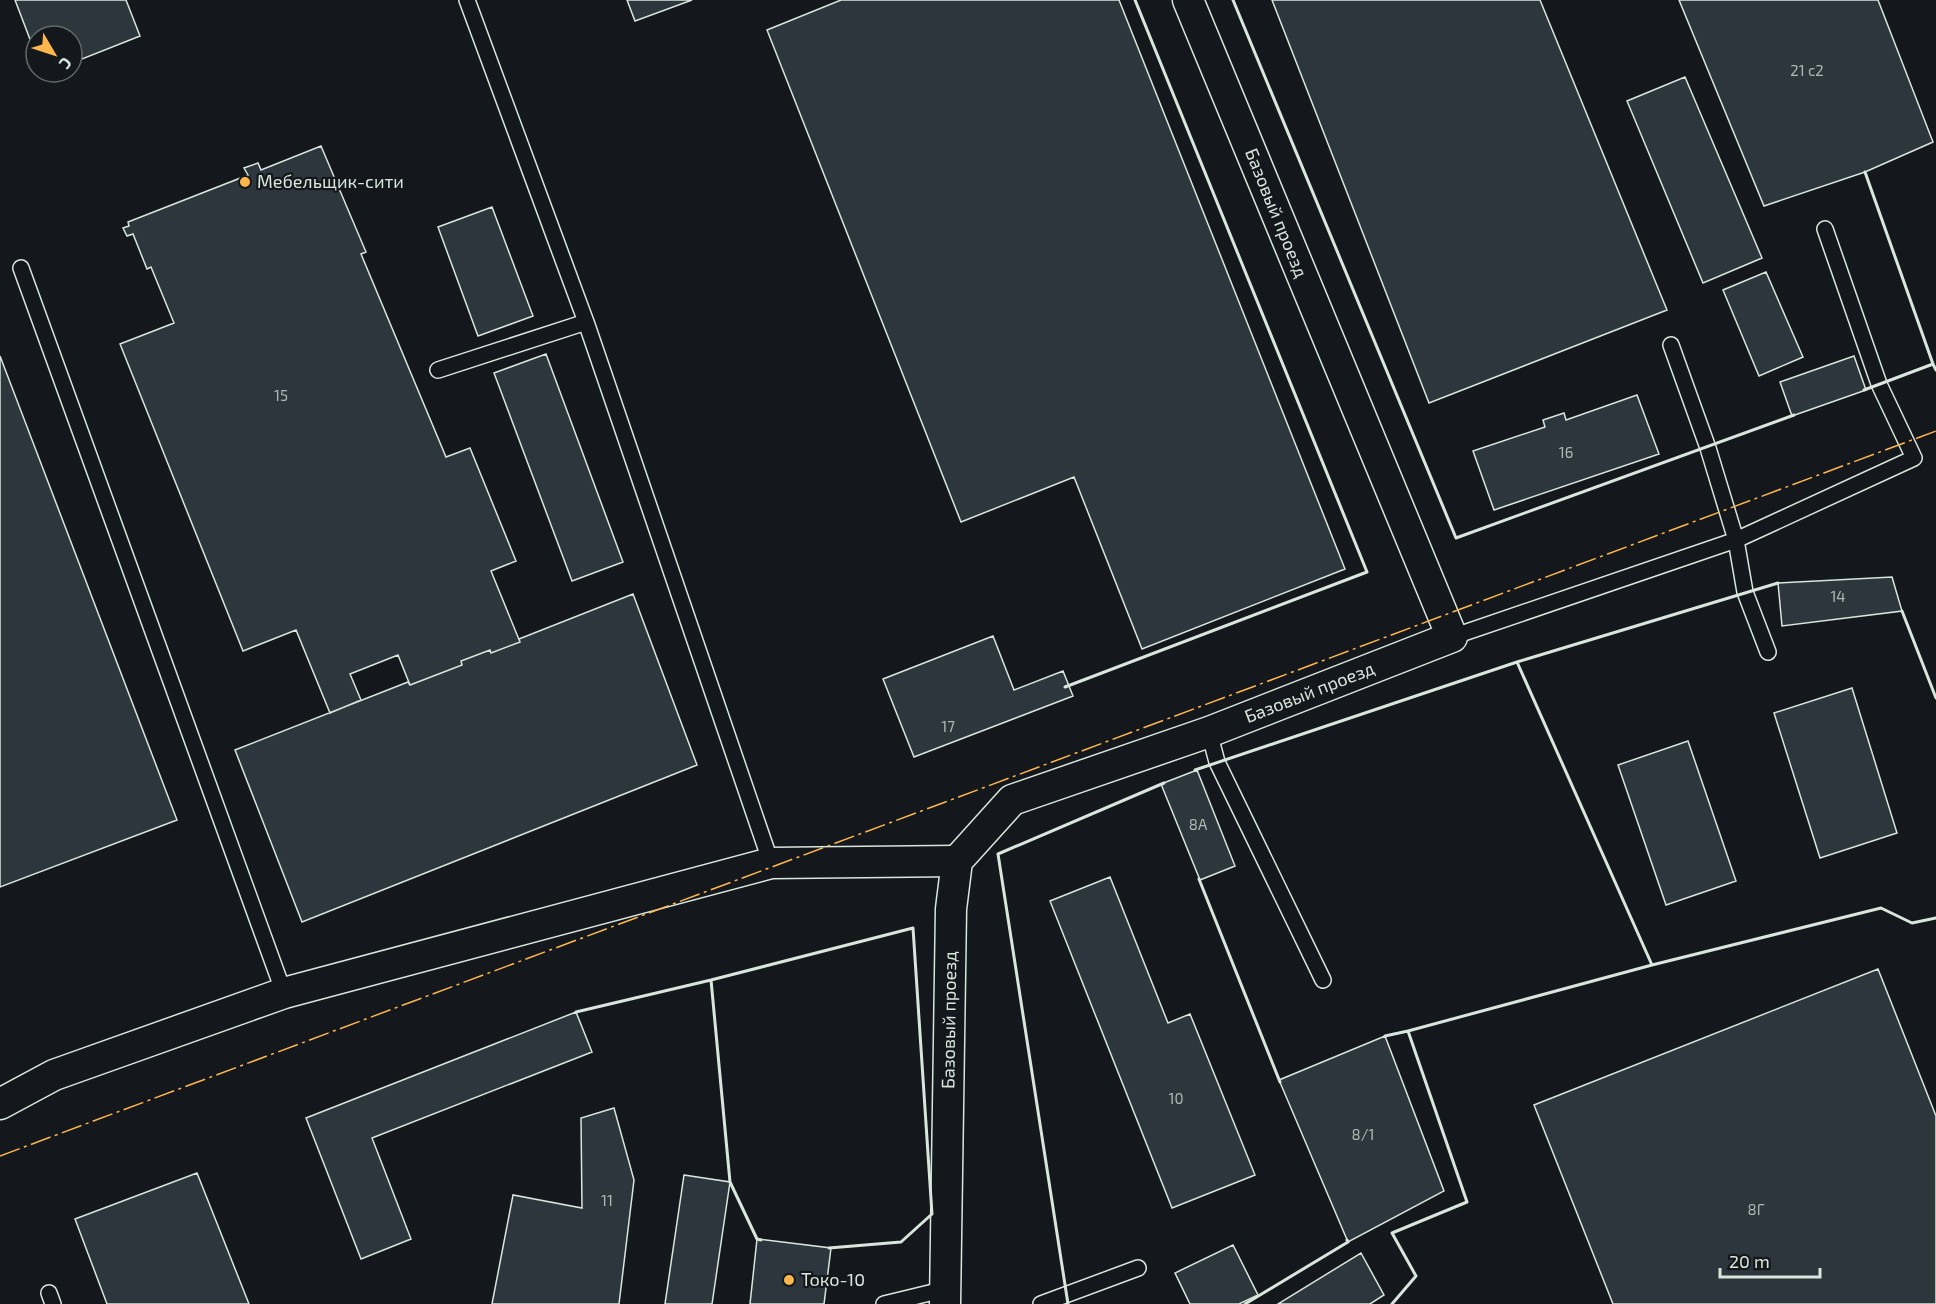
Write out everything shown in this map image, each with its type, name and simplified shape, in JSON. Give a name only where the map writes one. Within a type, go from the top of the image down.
[{"type":"street","name":"Базовый проезд","points":[[945,1297],[951,909],[957,861],[1011,800],[1209,732],[1452,637],[1188,0]]},
{"type":"street","points":[[0,1104],[54,1075],[284,993],[771,863],[957,861]]},
{"type":"lane","points":[[467,0],[586,322],[771,863]]},
{"type":"lane","points":[[1452,637],[1736,540],[1914,458],[1879,384],[1825,229]]},
{"type":"lane","points":[[21,268],[284,993]]},
{"type":"lane","points":[[438,370],[586,322]]},
{"type":"lane","points":[[1671,345],[1708,448],[1736,540],[1745,592],[1768,652]]},
{"type":"lane","points":[[1209,732],[1217,762],[1323,980]]},
{"type":"lane","points":[[1041,1304],[1138,1268]]},
{"type":"lane","points":[[884,1304],[945,1297]]},
{"type":"building","points":[[15,0],[126,0],[140,36],[84,58],[84,24],[24,24]]},
{"type":"building","points":[[627,0],[692,0],[635,21]]},
{"type":"building","points":[[841,0],[1119,0],[1345,569],[1142,649],[1074,477],[961,522],[767,30]]},
{"type":"building","points":[[1272,0],[1540,0],[1667,310],[1429,403]]},
{"type":"building","points":[[1679,0],[1878,0],[1933,142],[1865,172],[1764,206]]},
{"type":"building","points":[[1685,77],[1762,258],[1703,283],[1627,101]]},
{"type":"building","points":[[321,146],[366,252],[361,254],[446,457],[470,448],[516,561],[491,571],[520,642],[461,661],[462,665],[410,685],[398,655],[350,674],[361,700],[330,713],[296,630],[243,651],[120,344],[174,323],[151,267],[147,269],[133,234],[127,236],[123,228],[129,226],[128,222],[248,175],[244,168],[258,163],[261,170]]},
{"type":"building","points":[[492,207],[533,316],[478,336],[438,227]]},
{"type":"building","points":[[1766,272],[1803,357],[1759,376],[1723,290]]},
{"type":"building","points":[[546,354],[623,562],[572,581],[494,373]]},
{"type":"building","points":[[0,356],[177,820],[0,887]]},
{"type":"building","points":[[1854,356],[1866,390],[1792,416],[1780,382]]},
{"type":"building","points":[[1637,395],[1659,454],[1494,510],[1473,451],[1545,427],[1543,420],[1564,413],[1566,420]]},
{"type":"building","points":[[1892,577],[1902,611],[1782,626],[1778,583]]},
{"type":"building","points":[[633,594],[697,765],[302,922],[235,750],[408,682],[410,685],[462,665],[461,661],[520,642],[519,639]]},
{"type":"building","points":[[993,636],[1014,690],[1063,671],[1073,696],[914,757],[883,679]]},
{"type":"building","points":[[1852,688],[1897,833],[1820,858],[1774,713]]},
{"type":"building","points":[[1688,741],[1736,881],[1666,905],[1618,765]]},
{"type":"building","points":[[1197,770],[1235,866],[1200,880],[1161,784]]},
{"type":"building","points":[[1110,877],[1168,1023],[1190,1014],[1255,1175],[1172,1208],[1050,901]]},
{"type":"building","points":[[1878,969],[1936,1116],[1936,1304],[1613,1304],[1534,1105]]},
{"type":"building","points":[[576,1012],[592,1052],[372,1138],[411,1239],[361,1259],[306,1118]]},
{"type":"building","points":[[1385,1036],[1444,1191],[1348,1242],[1279,1080]]},
{"type":"building","points":[[614,1108],[634,1180],[619,1304],[492,1304],[513,1195],[582,1208],[581,1118]]},
{"type":"building","points":[[197,1173],[249,1304],[107,1304],[75,1219]]},
{"type":"building","points":[[684,1175],[730,1182],[712,1304],[665,1304]]},
{"type":"building","points":[[757,1239],[831,1248],[824,1304],[750,1304]]},
{"type":"building","points":[[1233,1245],[1258,1295],[1239,1304],[1190,1304],[1175,1273]]},
{"type":"building","points":[[1361,1253],[1384,1295],[1370,1304],[1278,1304]]},
{"type":"wall","points":[[1065,687],[1367,572],[1135,0]]},
{"type":"wall","points":[[1233,0],[1456,538],[1794,415]]},
{"type":"wall","points":[[1865,172],[1933,364]]},
{"type":"wall","points":[[1864,390],[1933,364],[1936,370]]},
{"type":"wall","points":[[1517,662],[1778,583]]},
{"type":"wall","points":[[1902,611],[1936,698]]},
{"type":"wall","points":[[1195,770],[1517,662],[1652,965]]},
{"type":"wall","points":[[1068,1304],[998,854],[1164,783]]},
{"type":"wall","points":[[1199,879],[1280,1082]]},
{"type":"wall","points":[[1392,1304],[1416,1276],[1392,1233],[1467,1202],[1408,1031],[1652,965],[1881,908],[1912,923],[1936,918]]},
{"type":"wall","points":[[711,980],[913,928],[932,1214],[901,1242],[829,1248]]},
{"type":"wall","points":[[576,1012],[711,980],[730,1182],[757,1239],[761,1240]]},
{"type":"wall","points":[[1385,1036],[1408,1031]]},
{"type":"wall","points":[[1245,1304],[1348,1242],[1347,1240]]},
{"type":"power","points":[[0,1156],[1936,431]]},
{"type":"place","name":"Мебельщик-сити","points":[[245,182]]},
{"type":"place","name":"Токо-10","points":[[789,1280]]}]
